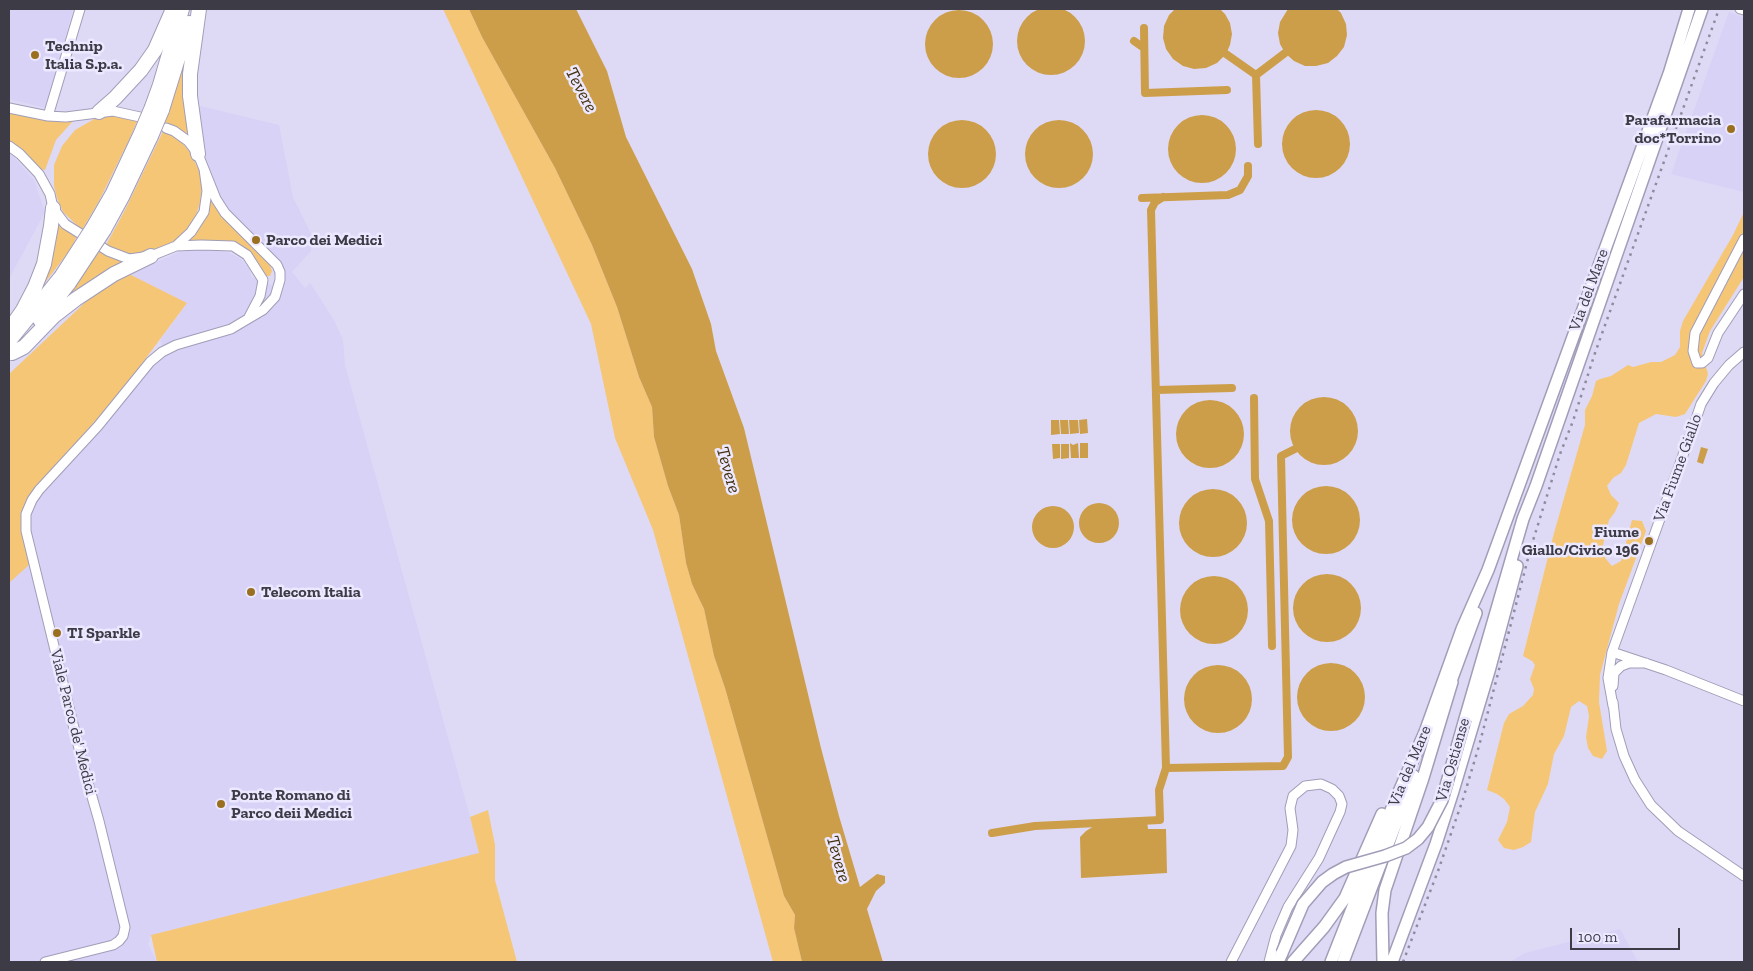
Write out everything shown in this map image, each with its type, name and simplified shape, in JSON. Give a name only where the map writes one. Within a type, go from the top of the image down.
[{"type":"highway","points":[[96,113],[122,92],[141,70],[158,44],[174,9]]},
{"type":"highway","points":[[157,109],[160,85],[182,9]]},
{"type":"highway","points":[[10,350],[65,280],[99,228],[117,185],[146,135],[187,34],[192,9]]},
{"type":"highway","points":[[198,154],[190,96],[190,74],[199,9]]},
{"type":"highway","points":[[9,330],[31,295],[44,264],[53,208]]},
{"type":"highway","points":[[10,350],[24,346],[54,316],[76,299],[114,274],[150,256]]},
{"type":"main road","name":"Via del Mare","points":[[1331,962],[1389,815],[1423,738],[1462,629],[1488,570],[1669,74],[1690,9]]},
{"type":"main road","name":"Via Ostiense","points":[[1275,958],[1304,904],[1322,882],[1346,867],[1406,848],[1428,828],[1442,800],[1518,534],[1702,9]]},
{"type":"main road","name":"Via Ostiense","points":[[1392,962],[1436,844],[1487,680],[1536,486]]},
{"type":"main road","name":"Via del Mare","points":[[1343,962],[1454,675],[1477,610],[1488,570]]},
{"type":"main road","points":[[1383,962],[1382,913],[1385,890],[1423,778],[1454,675]]},
{"type":"main road","points":[[1293,962],[1324,928],[1348,893],[1397,781],[1442,686]]},
{"type":"street","points":[[48,116],[80,9]]},
{"type":"street","points":[[1740,9],[1744,10]]},
{"type":"street","points":[[9,108],[48,116],[66,117],[113,111],[140,117]]},
{"type":"street","points":[[9,146],[39,174],[50,194],[53,208],[65,224],[108,252],[129,259],[150,256],[176,246],[233,246],[247,255],[263,280],[277,290],[280,272],[277,265],[225,213],[216,199],[198,154],[188,141],[166,128]]},
{"type":"street","points":[[176,246],[191,232],[204,212],[207,191],[204,169]]},
{"type":"street","points":[[1744,240],[1695,333],[1693,351],[1697,363],[1702,364],[1708,358],[1718,333],[1744,294]]},
{"type":"street","points":[[249,318],[260,296],[263,280]]},
{"type":"street","name":"Viale Parco de' Medici","points":[[45,962],[113,945],[123,936],[125,927],[99,821],[81,760],[26,531],[26,514],[39,490],[98,426],[150,362],[162,352],[176,345],[231,328],[249,318],[263,310],[275,297],[277,290]]},
{"type":"street","name":"Via Fiume Giallo","points":[[1744,352],[1723,372],[1702,404],[1612,652],[1608,678],[1616,729],[1624,756],[1635,780],[1651,805],[1678,831],[1744,876]]},
{"type":"street","name":"Via Fiume Giallo","points":[[1612,652],[1744,701]]},
{"type":"street","name":"Via Fiume Giallo","points":[[1613,706],[1613,679],[1616,670],[1629,663],[1646,664]]},
{"type":"street","points":[[1231,962],[1291,846],[1293,830],[1290,808],[1293,796],[1301,788],[1313,783],[1321,784],[1332,788],[1339,796],[1342,804],[1319,858],[1292,900],[1278,930],[1275,958]]},
{"type":"shaded area","name":"Technip Italia S.p.a.","points":[[9,9],[73,9],[46,108],[9,99]]},
{"type":"shaded area","points":[[443,9],[469,9],[482,37],[555,168],[592,245],[617,307],[639,377],[652,407],[654,437],[668,486],[679,515],[686,563],[692,584],[704,609],[714,656],[725,688],[784,896],[795,915],[794,928],[802,962],[773,962],[653,530],[615,438],[591,324]]},
{"type":"shaded area","points":[[1729,12],[1744,18],[1744,192],[1671,174]]},
{"type":"shaded area","points":[[184,66],[190,137],[175,126],[165,122]]},
{"type":"shaded area","points":[[196,105],[279,125],[293,197],[312,236],[311,251],[292,272],[305,288],[310,283],[334,320],[343,340],[345,365],[480,853],[151,935],[148,944],[157,962],[9,962],[9,561],[32,500],[162,352],[161,339],[187,303],[129,274],[180,252],[202,250],[228,252],[241,259],[249,269],[252,278],[263,280],[277,289],[277,265],[225,213],[204,169]]},
{"type":"shaded area","points":[[9,110],[73,121],[56,140],[45,170],[40,169],[23,150],[9,140]]},
{"type":"shaded area","points":[[108,115],[138,119],[99,201],[82,230],[63,212],[54,186],[54,165],[62,146],[75,130],[96,118]]},
{"type":"shaded area","points":[[164,129],[177,137],[189,151],[199,170],[202,187],[200,203],[189,227],[179,238],[162,249],[144,254],[126,254],[106,245]]},
{"type":"shaded area","points":[[9,154],[34,180],[45,212],[9,279]]},
{"type":"shaded area","points":[[210,196],[222,215],[270,265],[272,271],[270,276],[266,276],[261,272],[245,250],[188,241],[196,233],[203,221]]},
{"type":"shaded area","points":[[1744,212],[1744,277],[1710,331],[1702,353],[1708,374],[1706,381],[1685,414],[1676,417],[1656,414],[1639,423],[1626,465],[1621,473],[1613,478],[1607,486],[1611,495],[1619,503],[1609,520],[1602,549],[1605,558],[1612,566],[1621,561],[1632,520],[1642,521],[1646,531],[1619,604],[1600,675],[1599,702],[1607,751],[1602,759],[1593,756],[1588,748],[1586,737],[1589,716],[1587,706],[1579,701],[1571,707],[1564,736],[1554,754],[1548,784],[1535,812],[1531,842],[1514,850],[1504,848],[1498,840],[1507,822],[1510,807],[1504,799],[1487,790],[1504,723],[1509,714],[1523,706],[1533,695],[1534,689],[1530,679],[1535,665],[1523,656],[1554,533],[1585,425],[1585,410],[1592,396],[1596,381],[1611,376],[1628,365],[1633,367],[1651,362],[1661,362],[1675,355],[1680,347],[1680,331],[1683,321],[1733,235]]},
{"type":"shaded area","points":[[57,223],[77,235],[72,247],[35,296]]},
{"type":"shaded area","points":[[101,249],[106,255],[126,262],[69,295]]},
{"type":"shaded area","points":[[129,274],[187,303],[120,393],[29,496],[23,508],[21,522],[30,564],[9,583],[9,374],[92,296]]},
{"type":"shaded area","points":[[488,810],[495,845],[495,880],[517,962],[157,962],[151,935],[479,853],[470,817]]},
{"type":"shaded area","points":[[1620,929],[1638,962],[1510,962],[1525,953]]},
{"type":"water","points":[[1051,7],[1064,10],[1075,17],[1082,28],[1085,41],[1082,54],[1075,65],[1064,72],[1051,75],[1038,72],[1027,65],[1020,54],[1017,41],[1020,28],[1027,17],[1038,10]]},
{"type":"water","name":"Tevere","points":[[469,9],[576,9],[607,71],[626,137],[692,269],[711,324],[716,351],[744,428],[821,748],[860,887],[877,874],[885,876],[885,883],[876,891],[867,909],[883,962],[802,962],[794,928],[795,915],[784,896],[725,688],[714,656],[704,609],[692,584],[686,563],[679,515],[668,486],[654,437],[652,407],[639,377],[617,307],[592,245],[555,168],[482,37]]},
{"type":"water","points":[[1175,9],[1220,9],[1225,14],[1230,23],[1232,34],[1226,54],[1217,63],[1206,68],[1194,69],[1183,66],[1173,59],[1166,49],[1163,38],[1164,26],[1169,15]]},
{"type":"water","points":[[1288,9],[1337,9],[1346,24],[1347,35],[1344,47],[1337,56],[1328,63],[1305,66],[1294,61],[1285,53],[1280,44],[1278,33],[1280,22]]},
{"type":"water","points":[[959,10],[972,12],[983,20],[991,31],[993,44],[991,57],[983,68],[972,76],[959,78],[946,76],[935,68],[927,57],[925,44],[927,31],[935,20],[946,12]]},
{"type":"water","points":[[1323,110],[1335,116],[1344,125],[1350,137],[1348,157],[1340,168],[1323,178],[1309,178],[1292,168],[1284,157],[1282,137],[1292,120],[1303,112]]},
{"type":"water","points":[[1202,115],[1215,117],[1226,125],[1234,136],[1236,149],[1234,162],[1226,173],[1215,181],[1202,183],[1189,181],[1178,173],[1170,162],[1168,149],[1170,136],[1178,125],[1189,117]]},
{"type":"water","points":[[962,120],[975,122],[986,130],[994,141],[996,154],[994,167],[986,178],[975,186],[962,188],[949,186],[938,178],[930,167],[928,154],[930,141],[938,130],[949,122]]},
{"type":"water","points":[[1059,120],[1072,122],[1083,130],[1091,141],[1093,154],[1091,167],[1083,178],[1072,186],[1059,188],[1046,186],[1035,178],[1027,167],[1025,154],[1027,141],[1035,130],[1046,122]]},
{"type":"water","points":[[1324,397],[1337,399],[1348,407],[1356,418],[1358,431],[1356,444],[1348,455],[1337,463],[1324,465],[1311,463],[1300,455],[1292,444],[1290,431],[1292,418],[1300,407],[1311,399]]},
{"type":"water","points":[[1210,400],[1223,402],[1234,410],[1242,421],[1244,434],[1242,447],[1234,458],[1223,466],[1210,468],[1197,466],[1186,458],[1178,447],[1176,434],[1178,421],[1186,410],[1197,402]]},
{"type":"water","points":[[1087,419],[1088,433],[1080,434],[1079,420]]},
{"type":"water","points":[[1051,420],[1059,420],[1060,434],[1051,435]]},
{"type":"water","points":[[1060,420],[1068,420],[1069,434],[1061,434]]},
{"type":"water","points":[[1069,420],[1078,420],[1079,433],[1070,434]]},
{"type":"water","points":[[1070,443],[1073,445],[1078,443],[1079,458],[1071,458]]},
{"type":"water","points":[[1080,443],[1088,443],[1088,458],[1080,458]]},
{"type":"water","points":[[1052,444],[1060,444],[1060,458],[1053,459]]},
{"type":"water","points":[[1061,444],[1069,444],[1069,458],[1061,459]]},
{"type":"water","points":[[1701,447],[1708,449],[1703,464],[1697,462]]},
{"type":"water","points":[[1326,486],[1339,488],[1350,496],[1358,507],[1360,520],[1358,533],[1350,544],[1339,552],[1326,554],[1313,552],[1302,544],[1294,533],[1292,520],[1294,507],[1302,496],[1313,488]]},
{"type":"water","points":[[1213,489],[1226,491],[1237,499],[1245,510],[1247,523],[1245,536],[1237,547],[1226,555],[1213,557],[1200,555],[1189,547],[1181,536],[1179,523],[1181,510],[1189,499],[1200,491]]},
{"type":"water","points":[[1099,503],[1113,509],[1119,523],[1113,537],[1099,543],[1085,537],[1079,523],[1085,509]]},
{"type":"water","points":[[1053,506],[1068,512],[1074,527],[1068,542],[1053,548],[1038,542],[1032,527],[1038,512]]},
{"type":"water","points":[[1327,574],[1340,576],[1351,584],[1359,595],[1361,608],[1359,621],[1351,632],[1340,640],[1327,642],[1314,640],[1303,632],[1295,621],[1293,608],[1295,595],[1303,584],[1314,576]]},
{"type":"water","points":[[1214,576],[1227,578],[1238,586],[1246,597],[1248,610],[1246,623],[1238,634],[1227,642],[1214,644],[1201,642],[1190,634],[1182,623],[1180,610],[1182,597],[1190,586],[1201,578]]},
{"type":"water","points":[[1331,663],[1344,665],[1355,673],[1363,684],[1365,697],[1363,710],[1355,721],[1344,729],[1331,731],[1318,729],[1307,721],[1299,710],[1297,697],[1299,684],[1307,673],[1318,665]]},
{"type":"water","points":[[1225,665],[1237,671],[1246,680],[1252,692],[1250,712],[1242,723],[1225,733],[1211,733],[1194,723],[1186,712],[1184,692],[1194,675],[1205,667]]},
{"type":"water","points":[[1147,821],[1148,829],[1166,829],[1167,873],[1081,878],[1080,837],[1086,831],[1099,823]]},
{"type":"waterway","points":[[1144,28],[1145,93],[1227,90]]},
{"type":"waterway","points":[[1134,41],[1144,48]]},
{"type":"waterway","points":[[1256,75],[1285,53]]},
{"type":"waterway","points":[[1226,54],[1256,75],[1258,144]]},
{"type":"waterway","points":[[1142,198],[1228,195],[1240,190],[1248,176],[1248,166]]},
{"type":"waterway","points":[[1163,197],[1155,202],[1151,210],[1166,768]]},
{"type":"waterway","points":[[1156,390],[1232,388]]},
{"type":"waterway","points":[[1254,398],[1255,479],[1269,521],[1272,646]]},
{"type":"waterway","points":[[992,833],[1035,826],[1160,820],[1159,790],[1166,768],[1283,766],[1288,757],[1281,456],[1295,449]]},
{"type":"railway","points":[[1403,962],[1463,799],[1479,746],[1531,547],[1560,454],[1719,9]]},
{"type":"place","name":"Technip Italia S.p.a.","points":[[35,55]]},
{"type":"place","name":"Parafarmacia doc*Torrino","points":[[1731,129]]},
{"type":"place","name":"Parco dei Medici","points":[[256,240]]},
{"type":"place","name":"Fiume Giallo/Civico 196","points":[[1649,541]]},
{"type":"place","name":"Telecom Italia","points":[[251,592]]},
{"type":"place","name":"TI Sparkle","points":[[57,633]]},
{"type":"place","name":"Ponte Romano di Parco deii Medici","points":[[221,804]]}]
